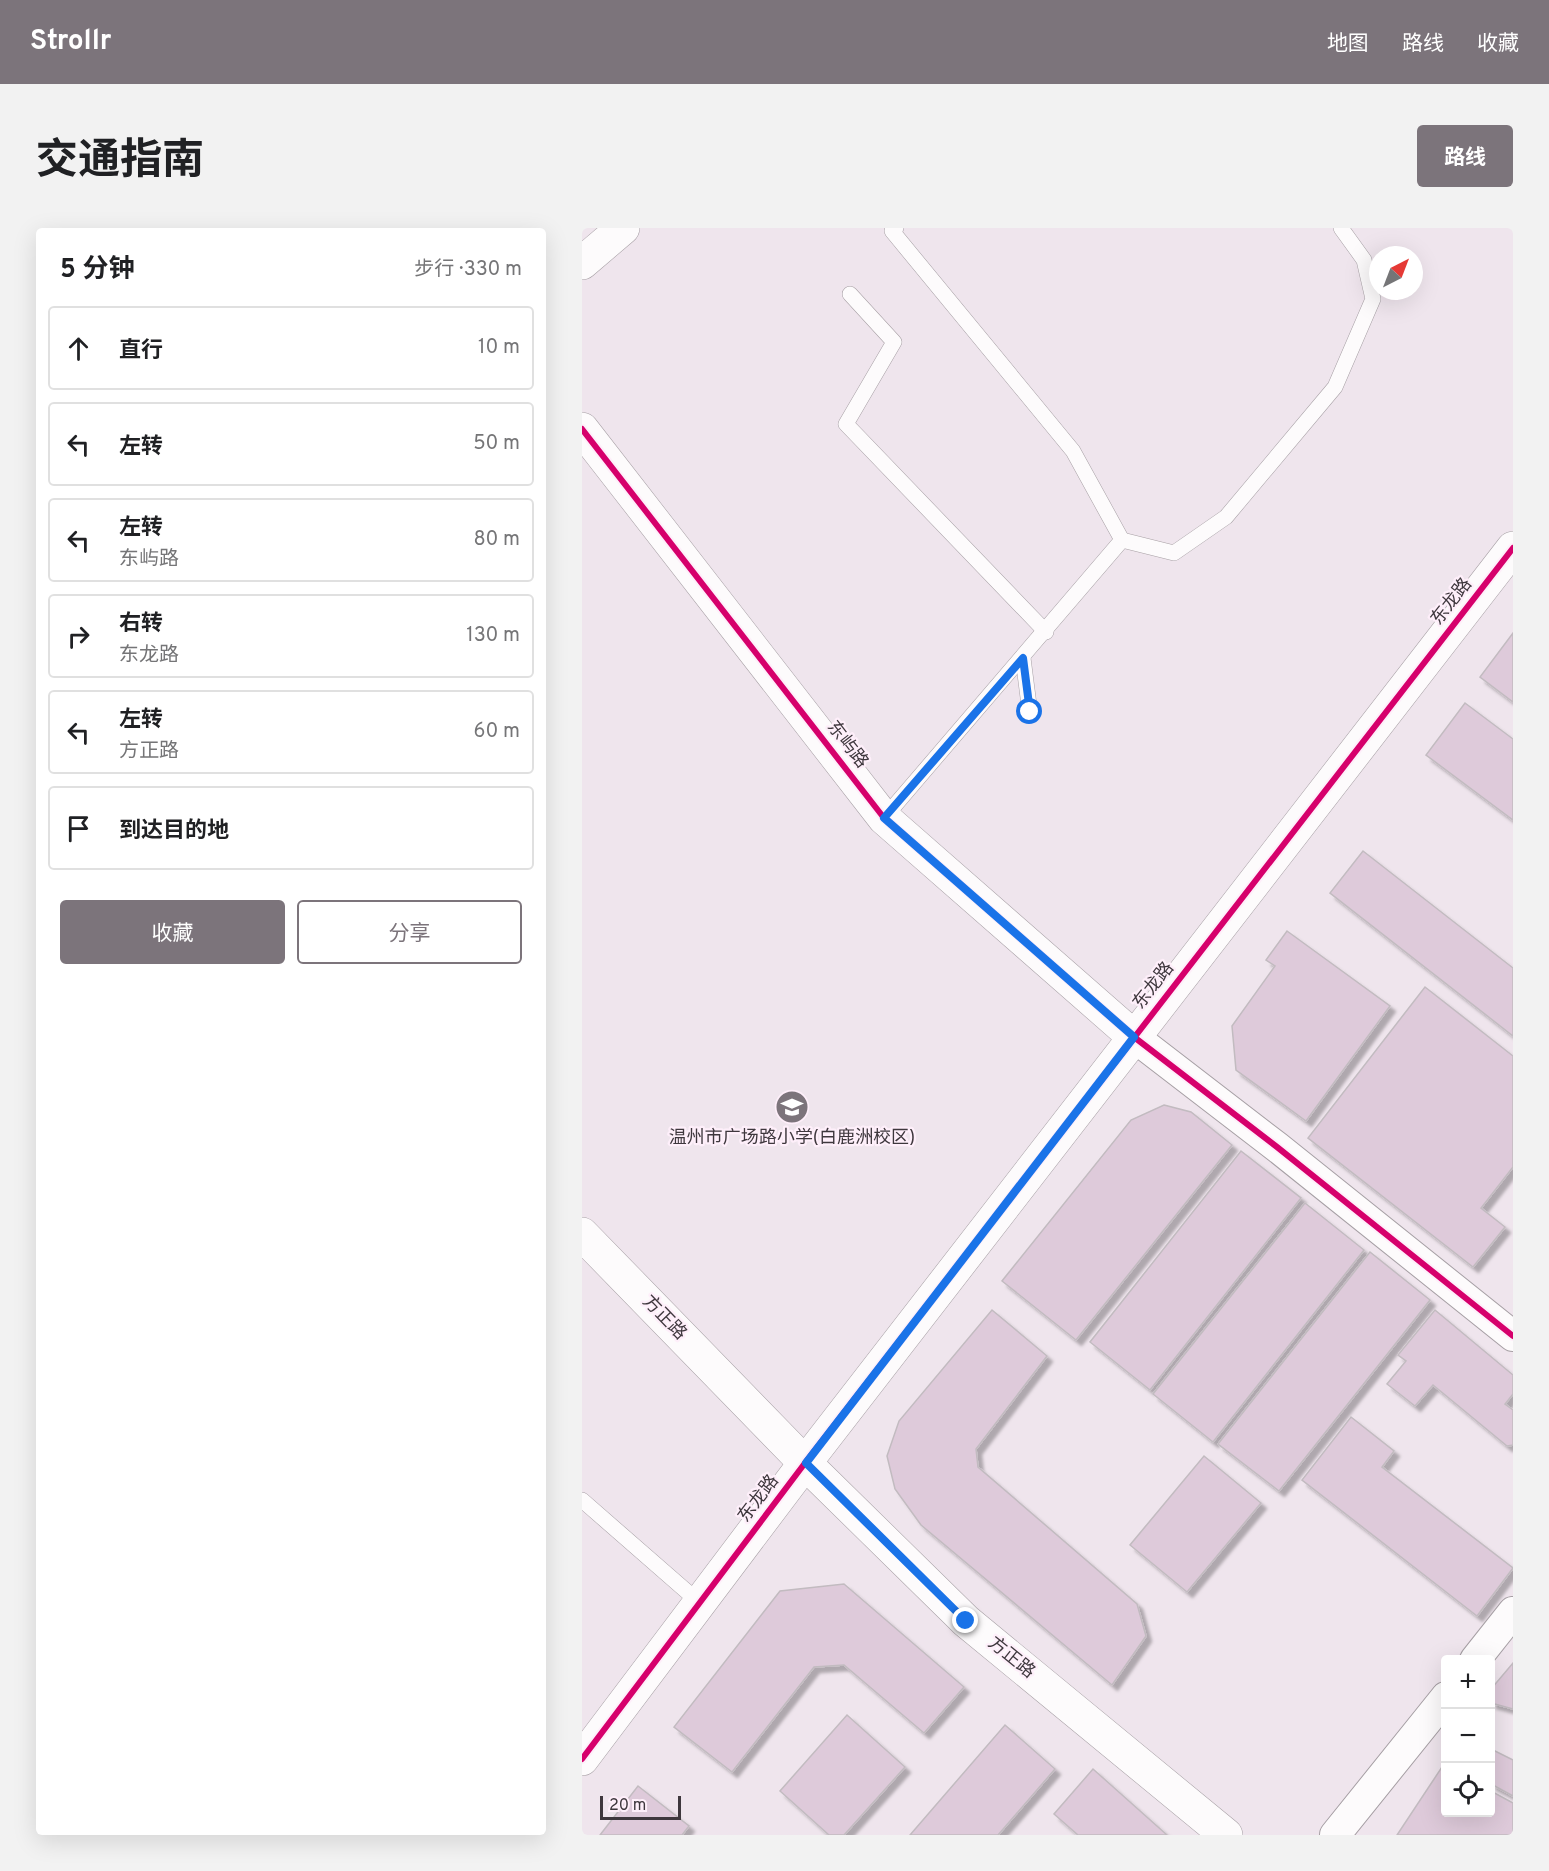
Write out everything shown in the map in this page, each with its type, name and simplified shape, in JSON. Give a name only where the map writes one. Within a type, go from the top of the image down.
[{"type":"street","points":[[582,263],[623,228]]},
{"type":"street","name":"东屿路","points":[[582,429],[884,818],[1134,1037]]},
{"type":"street","name":"东龙路","points":[[582,1759],[806,1463],[1513,548]]},
{"type":"street","points":[[1134,1037],[1277,1147],[1513,1336]]},
{"type":"street","name":"方正路","points":[[582,1234],[806,1463],[966,1621],[1226,1835]]},
{"type":"street","points":[[1478,1655],[1513,1612]]},
{"type":"street","points":[[1335,1835],[1441,1703]]},
{"type":"lane","points":[[896,228],[892,231],[1073,451],[1122,540],[1174,553],[1226,517],[1335,387],[1373,299],[1364,260],[1341,228]]},
{"type":"lane","points":[[850,294],[894,342],[846,424],[1046,632]]},
{"type":"lane","points":[[884,818],[1046,632],[1122,540]]},
{"type":"lane","points":[[1023,658],[1030,712]]},
{"type":"lane","points":[[582,1500],[700,1603]]},
{"type":"building","points":[[1513,633],[1513,702],[1480,677]]},
{"type":"building","points":[[1465,703],[1513,739],[1513,820],[1426,755]]},
{"type":"building","points":[[1363,851],[1513,968],[1513,1036],[1330,893]]},
{"type":"building","points":[[1287,931],[1390,1006],[1306,1121],[1236,1070],[1232,1026],[1275,966],[1266,960]]},
{"type":"building","points":[[1425,987],[1513,1056],[1513,1167],[1481,1208],[1505,1227],[1473,1267],[1308,1138]]},
{"type":"building","points":[[1164,1105],[1191,1112],[1232,1145],[1076,1340],[1002,1281],[1131,1120]]},
{"type":"building","points":[[1241,1151],[1301,1198],[1150,1390],[1090,1342]]},
{"type":"building","points":[[1305,1203],[1364,1250],[1213,1442],[1153,1394]]},
{"type":"building","points":[[1370,1252],[1430,1300],[1279,1491],[1218,1444]]},
{"type":"building","points":[[992,1310],[1047,1356],[976,1449],[978,1467],[1137,1604],[1146,1636],[1112,1685],[921,1525],[895,1489],[887,1456],[899,1421]]},
{"type":"building","points":[[1435,1310],[1513,1375],[1513,1394],[1505,1404],[1513,1410],[1513,1445],[1507,1446],[1433,1385],[1415,1406],[1387,1384],[1406,1361],[1398,1355]]},
{"type":"building","points":[[1351,1417],[1394,1451],[1382,1467],[1513,1568],[1477,1616],[1302,1480]]},
{"type":"building","points":[[1204,1456],[1261,1503],[1187,1592],[1130,1545]]},
{"type":"building","points":[[844,1584],[964,1687],[924,1733],[844,1665],[814,1667],[732,1772],[674,1727],[780,1591]]},
{"type":"building","points":[[1513,1663],[1513,1709],[1495,1704],[1495,1684]]},
{"type":"building","points":[[847,1715],[905,1767],[844,1835],[829,1835],[780,1791]]},
{"type":"building","points":[[1005,1725],[1055,1769],[998,1835],[910,1835]]},
{"type":"building","points":[[1495,1751],[1513,1760],[1513,1796],[1495,1786]]},
{"type":"building","points":[[1093,1769],[1167,1835],[1078,1835],[1054,1814]]},
{"type":"building","points":[[1441,1769],[1441,1817],[1495,1817],[1495,1793],[1513,1803],[1513,1835],[1397,1835]]},
{"type":"building","points":[[638,1786],[689,1826],[682,1835],[600,1835]]},
{"type":"cycle path","points":[[582,429],[884,818],[1134,1037],[1277,1147],[1513,1336]]},
{"type":"cycle path","points":[[582,1759],[805,1463],[1513,548]]},
{"type":"place","name":"温州市广场路小学(白鹿洲校区)","points":[[792,1107]]},
{"type":"route","points":[[966,1621],[806,1463],[1134,1037],[884,818],[1023,658],[1030,712]]}]
